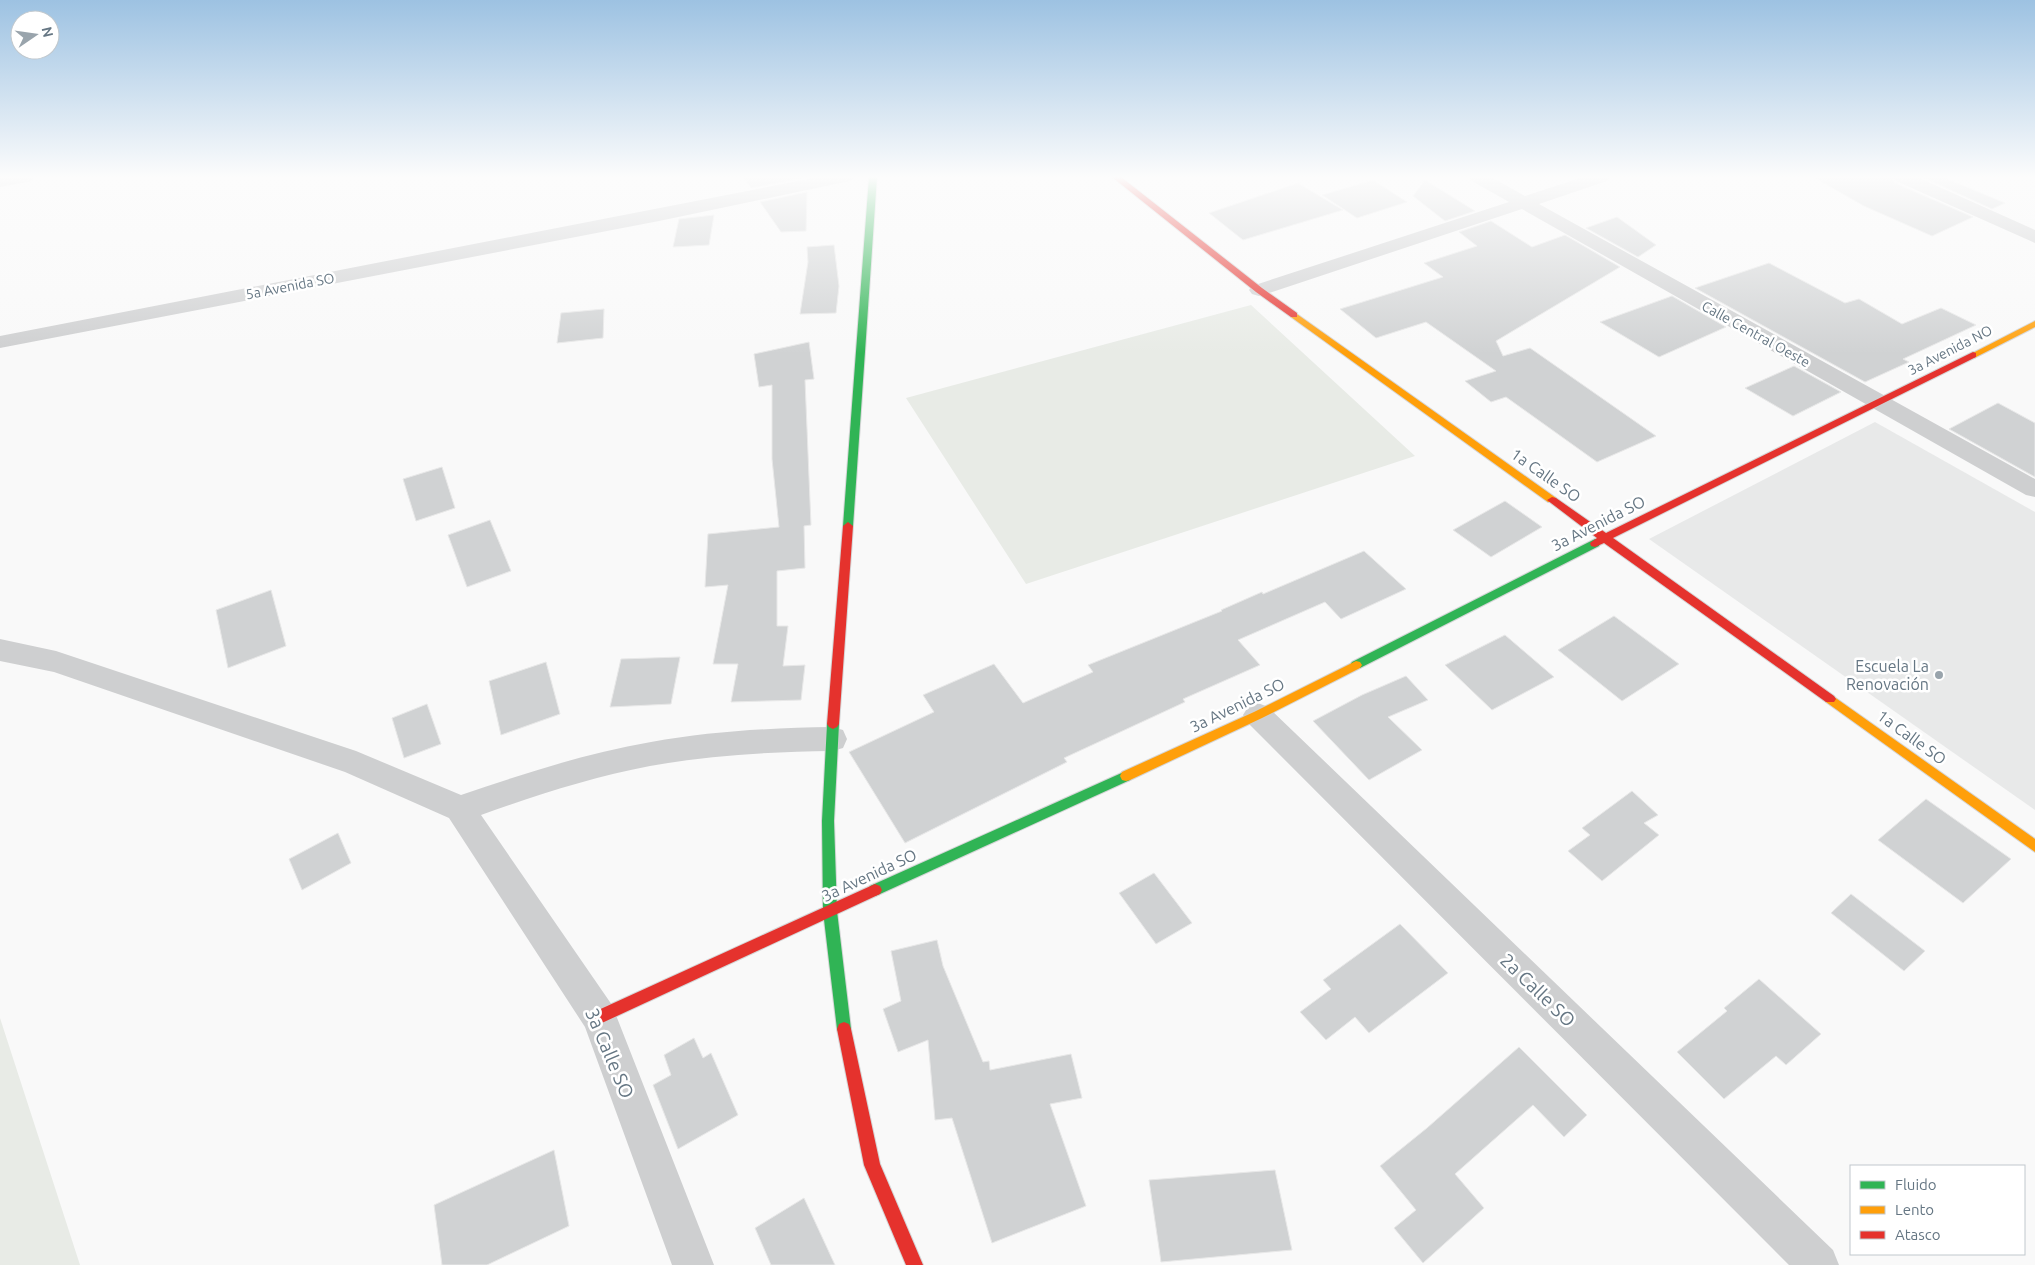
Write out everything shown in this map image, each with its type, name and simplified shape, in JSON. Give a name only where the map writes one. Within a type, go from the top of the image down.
[{"type":"street","name":"5a Avenida SO","points":[[0,342],[550,236]]},
{"type":"street","points":[[869,236],[832,739],[828,821],[830,911],[841,1017],[872,1165],[915,1265]]},
{"type":"street","name":"1a Calle SO","points":[[1191,236],[1259,290],[2035,846]]},
{"type":"street","points":[[1259,290],[1423,236]]},
{"type":"street","name":"Calle Central Oeste","points":[[1583,236],[2035,489]]},
{"type":"street","name":"3a Avenida NO","points":[[1879,402],[2035,324]]},
{"type":"street","name":"3a Avenida SO","points":[[599,1017],[1258,715],[1606,537],[1879,402]]},
{"type":"street","points":[[0,650],[56,662],[356,763],[460,809],[556,776],[650,754],[742,741],[832,739]]},
{"type":"street","name":"2a Calle SO","points":[[1258,715],[1818,1265]]},
{"type":"street","name":"3a Calle SO","points":[[460,809],[599,1017],[693,1265]]},
{"type":"shaded area","points":[[1251,305],[1415,456],[1026,584],[906,398]]},
{"type":"shaded area","name":"Escuela La Renovación","points":[[1875,422],[2035,512],[2035,810],[1649,539]]},
{"type":"shaded area","points":[[0,1018],[80,1265],[0,1265]]},
{"type":"building","points":[[675,236],[710,236],[709,245],[673,247]]},
{"type":"building","points":[[1238,236],[1256,236],[1243,240]]},
{"type":"building","points":[[1464,236],[1515,236],[1532,247],[1567,236],[1620,267],[1496,341],[1503,356],[1530,348],[1656,436],[1597,462],[1506,397],[1491,402],[1465,381],[1496,371],[1426,322],[1376,338],[1340,309],[1443,277],[1424,263],[1477,246]]},
{"type":"building","points":[[1600,236],[1644,236],[1656,245],[1638,257]]},
{"type":"building","points":[[834,245],[839,286],[836,313],[800,314],[808,262],[807,247]]},
{"type":"building","points":[[1769,263],[1845,303],[1859,299],[1902,324],[1941,308],[1976,325],[1903,359],[1909,362],[1865,382],[1695,288]]},
{"type":"building","points":[[1672,296],[1726,327],[1659,357],[1600,322]]},
{"type":"building","points":[[604,309],[603,338],[557,343],[561,313]]},
{"type":"building","points":[[809,342],[814,379],[805,380],[811,525],[804,526],[805,568],[777,571],[777,626],[788,626],[783,666],[805,665],[801,700],[731,702],[738,664],[713,664],[728,585],[705,587],[708,534],[779,527],[772,459],[772,385],[759,387],[754,354]]},
{"type":"building","points":[[1794,366],[1841,392],[1793,416],[1745,388]]},
{"type":"building","points":[[1998,403],[2035,423],[2035,477],[1949,429]]},
{"type":"building","points":[[442,467],[455,508],[416,521],[403,479]]},
{"type":"building","points":[[1505,501],[1542,527],[1491,557],[1453,530]]},
{"type":"building","points":[[490,520],[511,571],[467,587],[448,535]]},
{"type":"building","points":[[1364,551],[1406,589],[1341,619],[1325,602],[1238,640],[1260,665],[1183,699],[1185,702],[1064,758],[1067,762],[905,843],[849,752],[934,712],[923,695],[994,664],[1023,703],[1093,672],[1088,665]]},
{"type":"building","points":[[271,590],[286,646],[228,668],[216,610]]},
{"type":"building","points":[[1614,616],[1679,664],[1622,701],[1558,650]]},
{"type":"building","points":[[1505,635],[1554,677],[1492,710],[1445,665]]},
{"type":"building","points":[[680,657],[671,704],[610,707],[621,659]]},
{"type":"building","points":[[546,662],[560,714],[501,735],[489,681]]},
{"type":"building","points":[[1406,676],[1428,700],[1388,717],[1422,750],[1369,780],[1313,721],[1362,695]]},
{"type":"building","points":[[427,704],[441,744],[404,758],[392,718]]},
{"type":"building","points":[[1632,791],[1658,815],[1644,823],[1659,835],[1602,881],[1568,851],[1590,835],[1582,828]]},
{"type":"building","points":[[1926,799],[2011,859],[1963,903],[1878,840]]},
{"type":"building","points":[[338,833],[351,863],[302,890],[289,859]]},
{"type":"building","points":[[1154,873],[1192,923],[1156,944],[1119,893]]},
{"type":"building","points":[[1851,894],[1925,951],[1904,971],[1831,913]]},
{"type":"building","points":[[1400,924],[1448,973],[1369,1033],[1355,1017],[1326,1040],[1300,1012],[1331,989],[1323,980]]},
{"type":"building","points":[[937,940],[943,966],[983,1062],[989,1061],[990,1070],[1071,1054],[1082,1098],[1050,1104],[1086,1206],[992,1243],[952,1118],[935,1120],[928,1040],[898,1052],[883,1009],[901,1001],[891,951]]},
{"type":"building","points":[[1759,979],[1821,1034],[1786,1065],[1776,1056],[1724,1099],[1677,1052],[1727,1011],[1724,1008]]},
{"type":"building","points":[[694,1038],[703,1058],[711,1053],[738,1115],[678,1149],[653,1085],[671,1075],[664,1055]]},
{"type":"building","points":[[1519,1047],[1587,1115],[1564,1137],[1533,1105],[1455,1174],[1484,1208],[1423,1263],[1394,1228],[1416,1210],[1380,1166],[1427,1128]]},
{"type":"building","points":[[554,1150],[569,1226],[487,1265],[442,1265],[434,1205]]},
{"type":"building","points":[[1275,1170],[1292,1250],[1161,1262],[1149,1180]]},
{"type":"building","points":[[804,1198],[835,1265],[771,1265],[755,1228]]},
{"type":"traffic: fast","points":[[848,526],[869,236]]},
{"type":"traffic: fast","points":[[1356,665],[1595,543]]},
{"type":"traffic: fast","points":[[833,724],[828,821],[830,911],[844,1029]]},
{"type":"traffic: fast","points":[[875,890],[1126,776]]},
{"type":"traffic: slow","points":[[1294,315],[1552,500]]},
{"type":"traffic: slow","points":[[1973,355],[2035,324]]},
{"type":"traffic: slow","points":[[1126,776],[1258,715],[1356,665]]},
{"type":"traffic: slow","points":[[1830,699],[2035,846]]},
{"type":"traffic: jam","points":[[1191,236],[1294,315]]},
{"type":"traffic: jam","points":[[1595,543],[1973,355]]},
{"type":"traffic: jam","points":[[1552,500],[1830,699]]},
{"type":"traffic: jam","points":[[833,724],[848,526]]},
{"type":"traffic: jam","points":[[599,1017],[875,890]]},
{"type":"traffic: jam","points":[[844,1029],[872,1165],[915,1265]]},
{"type":"place","name":"Escuela La Renovación","points":[[1939,675]]}]
